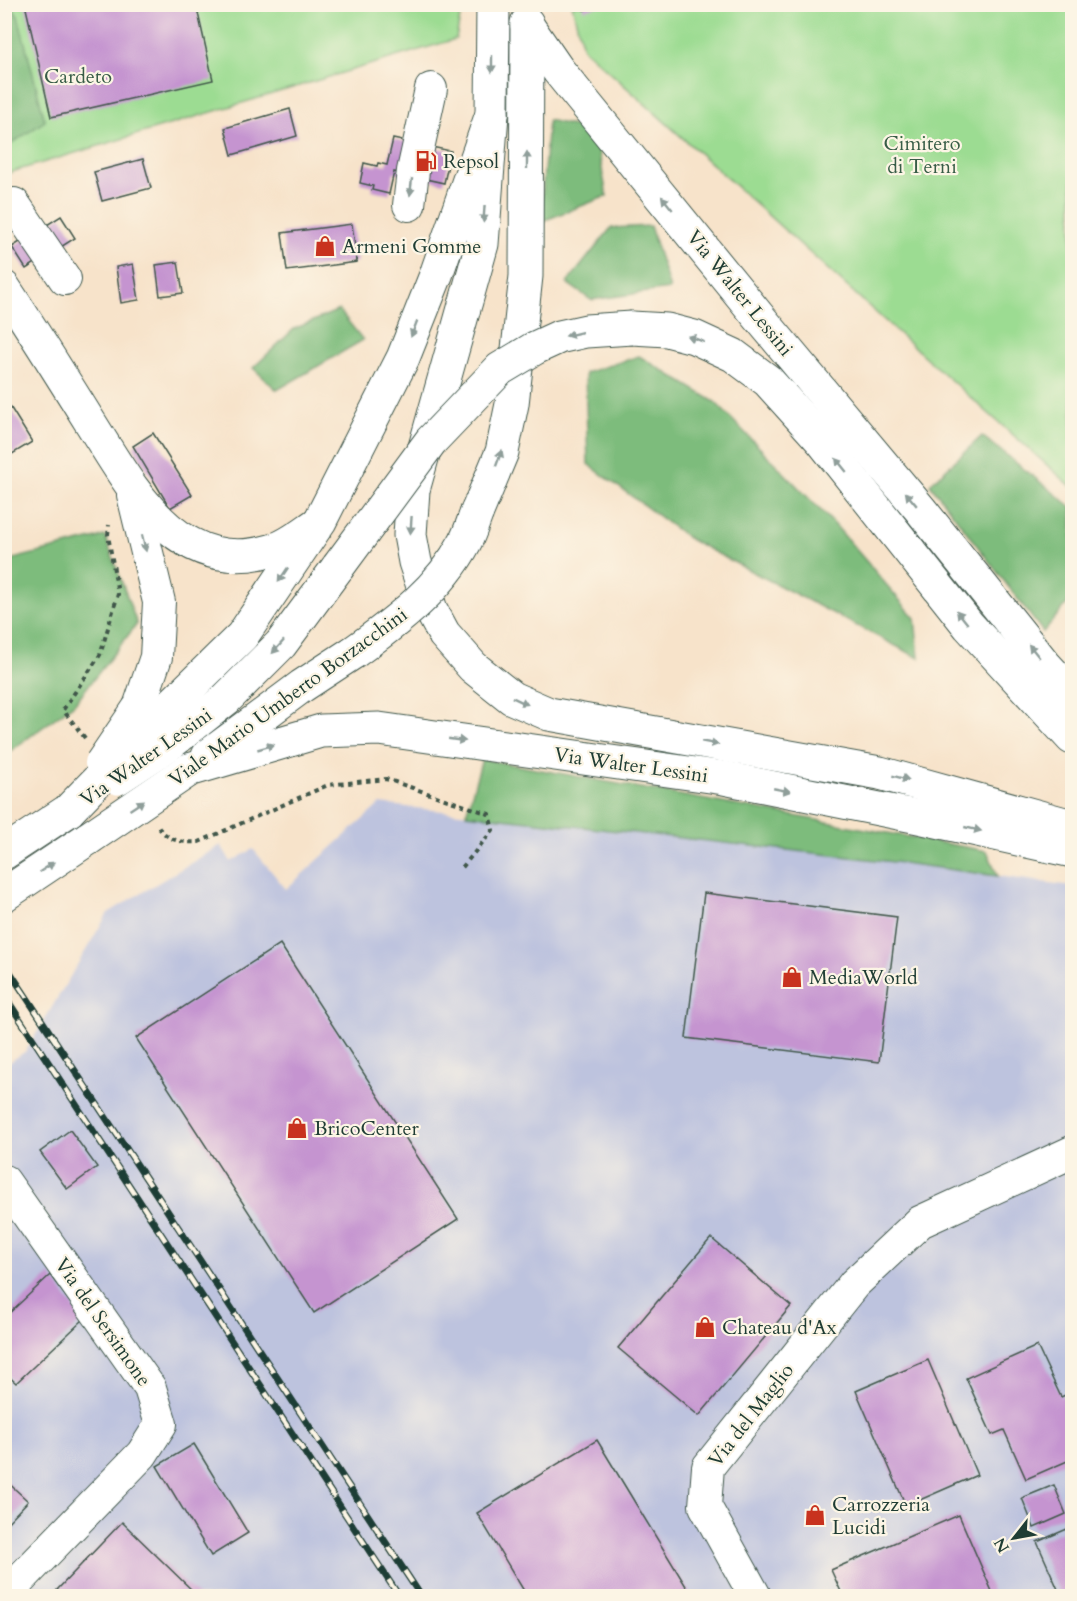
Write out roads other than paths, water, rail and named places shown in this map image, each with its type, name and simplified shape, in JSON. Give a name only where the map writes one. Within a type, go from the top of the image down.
[{"type":"main road","points":[[4,853],[69,810],[242,636],[320,521],[403,358],[436,275],[492,114],[493,4]]},
{"type":"main road","name":"Via Walter Lessini","points":[[530,11],[558,70],[759,317],[920,509],[1045,665],[1072,694]]},
{"type":"main road","name":"Viale Mario Umberto Borzacchini","points":[[4,895],[189,770],[302,686],[388,628],[418,602],[465,542],[502,452],[512,404],[526,276],[530,11]]},
{"type":"main road","name":"Via Walter Lessini","points":[[492,114],[482,244],[413,490],[410,536],[414,562],[431,610],[444,634],[473,667],[512,698],[549,714],[880,772],[1072,826]]},
{"type":"main road","name":"Via Walter Lessini","points":[[153,725],[226,699],[281,644],[431,441],[500,369],[559,337],[586,331],[632,328],[667,330],[694,337],[733,355],[768,381],[823,442],[969,626],[1072,738]]},
{"type":"main road","name":"Via Walter Lessini","points":[[189,770],[321,731],[379,729],[724,778],[919,817],[1072,851]]},
{"type":"street","points":[[409,205],[413,171],[431,89]]},
{"type":"street","points":[[15,204],[65,279]]},
{"type":"street","points":[[4,287],[130,486],[160,522],[186,541],[216,553],[244,554],[273,550],[290,542],[320,521]]},
{"type":"street","points":[[130,486],[159,602],[153,725]]},
{"type":"street","name":"Via del Maglio","points":[[755,1596],[705,1506],[708,1467],[854,1284],[920,1222],[1072,1152]]},
{"type":"street","name":"Via del Sersimone","points":[[4,1181],[150,1389],[161,1424],[142,1454],[4,1596]]},
{"type":"railway","points":[[4,963],[421,1596]]},
{"type":"railway","points":[[4,995],[399,1596]]},
{"type":"place","name":"Repsol","points":[[426,161]]},
{"type":"place","name":"Armeni Gomme","points":[[325,246]]},
{"type":"place","name":"MediaWorld","points":[[792,977]]},
{"type":"place","name":"BricoCenter","points":[[297,1128]]},
{"type":"place","name":"Chateau d'Ax","points":[[705,1327]]},
{"type":"place","name":"Carrozzeria Lucidi","points":[[815,1515]]},
{"type":"park label","name":"Cardeto","points":[[78,76]]},
{"type":"park label","name":"Cimitero di Terni","points":[[922,154]]}]
